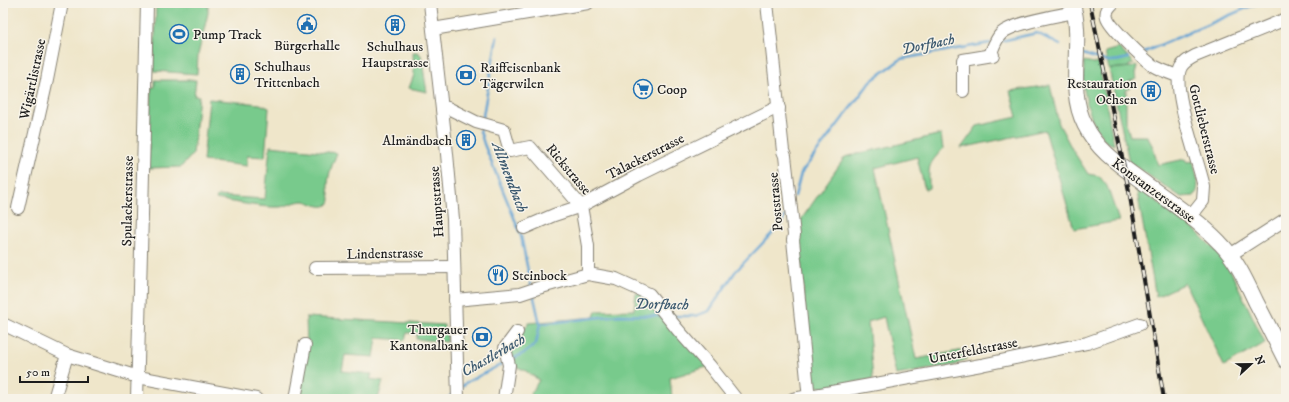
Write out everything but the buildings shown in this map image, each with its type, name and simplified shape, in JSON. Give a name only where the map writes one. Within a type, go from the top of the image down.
[{"type":"main road","name":"Konstanzerstrasse","points":[[1074,8],[1077,24],[1075,80],[1078,109],[1090,134],[1098,146],[1118,165],[1191,216],[1221,243],[1251,290],[1286,361]]},
{"type":"street","name":"Wigärtlistrasse","points":[[18,208],[47,80],[62,3]]},
{"type":"street","name":"Spulackerstrasse","points":[[137,399],[147,3]]},
{"type":"street","name":"Hauptstrasse","points":[[430,3],[452,212],[456,383],[458,399]]},
{"type":"street","points":[[433,29],[588,3]]},
{"type":"street","name":"Poststrasse","points":[[767,3],[783,151],[785,156],[794,235],[792,240],[809,397]]},
{"type":"street","points":[[1112,3],[1107,8],[1106,16],[1111,24],[1144,58],[1153,65],[1178,76]]},
{"type":"street","points":[[963,91],[963,60],[994,49],[1006,30],[1074,8]]},
{"type":"street","name":"Gottlieberstrasse","points":[[1191,216],[1203,201],[1204,187],[1180,102],[1178,76],[1181,68],[1187,60],[1195,56],[1286,19]]},
{"type":"street","name":"Rickstrasse","points":[[442,108],[448,108],[481,124],[504,130],[510,151],[530,147],[581,206],[588,246],[588,274]]},
{"type":"street","name":"Talackerstrasse","points":[[524,228],[554,215],[581,206],[639,175],[774,109],[779,108]]},
{"type":"street","points":[[1230,255],[1285,222]]},
{"type":"street","name":"Lindenstrasse","points":[[315,268],[454,267]]},
{"type":"street","points":[[455,300],[508,296],[588,274],[616,279],[649,294],[736,399]]},
{"type":"street","points":[[3,324],[67,355],[138,377],[256,399]]},
{"type":"street","name":"Unterfeldstrasse","points":[[793,399],[977,366],[1087,343],[1140,324]]},
{"type":"street","points":[[504,399],[508,363],[505,348],[517,332]]},
{"type":"street","points":[[295,399],[305,345]]},
{"type":"street","points":[[54,399],[67,355]]},
{"type":"green space","name":"Pump Track","points":[[208,3],[208,13],[198,55],[197,74],[154,71],[156,4]]},
{"type":"green space","points":[[1119,48],[1134,64],[1129,65],[1129,67],[1109,69],[1105,52]]},
{"type":"green space","points":[[413,52],[417,52],[421,55],[427,92],[409,88],[414,75]]},
{"type":"green space","points":[[1084,61],[1099,64],[1114,145],[1106,142],[1095,127],[1087,105],[1083,84]]},
{"type":"green space","points":[[1136,65],[1136,79],[1128,82],[1130,88],[1126,90],[1126,123],[1130,136],[1147,136],[1152,145],[1158,165],[1185,159],[1187,162],[1193,161],[1198,184],[1198,188],[1194,196],[1181,197],[1129,162],[1109,69],[1133,67]]},
{"type":"green space","points":[[155,80],[196,80],[194,96],[199,96],[193,154],[181,167],[148,168],[151,88],[155,87]]},
{"type":"green space","points":[[1050,85],[1059,124],[1072,149],[1088,174],[1099,176],[1107,186],[1119,221],[1074,229],[1045,130],[961,148],[977,126],[1017,117],[1010,91]]},
{"type":"green space","points":[[209,99],[260,104],[269,108],[265,157],[247,156],[247,166],[203,161]]},
{"type":"green space","points":[[941,134],[943,149],[930,166],[929,188],[925,190],[917,157],[875,168],[916,359],[964,350],[966,359],[955,365],[896,375],[884,317],[868,322],[873,379],[824,388],[811,385],[798,224],[845,157]]},
{"type":"green space","points":[[270,146],[337,153],[329,177],[328,187],[330,201],[327,205],[321,206],[304,201],[280,207],[265,207],[216,199],[217,196],[265,199]]},
{"type":"green space","points":[[1136,186],[1195,230],[1226,261],[1265,343],[1224,366],[1185,283],[1156,297]]},
{"type":"green space","points":[[636,293],[649,294],[710,366],[670,378],[672,399],[528,399],[539,380],[526,371],[513,365],[510,349],[529,323],[594,317],[596,311],[634,310]]},
{"type":"green space","points":[[306,317],[444,325],[444,332],[447,332],[447,342],[416,339],[417,333],[407,333],[405,340],[377,338],[374,357],[345,355],[342,371],[372,374],[370,379],[383,381],[378,399],[299,399],[307,346]]},
{"type":"waterway","name":"Dorfbach","points":[[1144,52],[1258,3]]},
{"type":"waterway","name":"Dorfbach","points":[[1001,41],[1037,33],[1060,45]]},
{"type":"waterway","name":"Allmendbach","points":[[482,121],[497,37]]},
{"type":"waterway","name":"Dorfbach","points":[[795,196],[801,173],[871,81],[901,59],[990,43]]},
{"type":"waterway","name":"Dorfbach","points":[[1083,54],[1110,61],[1128,58]]},
{"type":"waterway","name":"Allmendbach","points":[[481,128],[480,131],[484,144],[521,236],[531,286]]},
{"type":"waterway","name":"Dorfbach","points":[[672,316],[695,316],[709,311],[735,272],[781,224],[785,216]]},
{"type":"waterway","name":"Chastlerbach","points":[[512,359],[526,352],[536,344],[540,324],[533,293]]},
{"type":"waterway","name":"Dorfbach","points":[[540,324],[620,315],[661,316]]},
{"type":"waterway","name":"Chastlerbach","points":[[461,387],[467,382],[504,363]]},
{"type":"waterway","name":"Chastlerbach","points":[[447,399],[454,393]]},
{"type":"railway","points":[[1090,3],[1129,191],[1164,399]]},
{"type":"place","name":"Bürgerhalle","points":[[307,24]]},
{"type":"place","name":"Schulhaus Haupstrasse","points":[[395,25]]},
{"type":"place","name":"Pump Track","points":[[179,34]]},
{"type":"place","name":"Schulhaus Trittenbach","points":[[240,74]]},
{"type":"place","name":"Raiffeisenbank Tägerwilen","points":[[466,75]]},
{"type":"place","name":"Coop","points":[[643,89]]},
{"type":"place","name":"Restauration Ochsen","points":[[1151,91]]},
{"type":"place","name":"Almändbach","points":[[466,140]]},
{"type":"place","name":"Steinbock","points":[[498,275]]},
{"type":"place","name":"Thurgauer Kantonalbank","points":[[482,337]]}]
